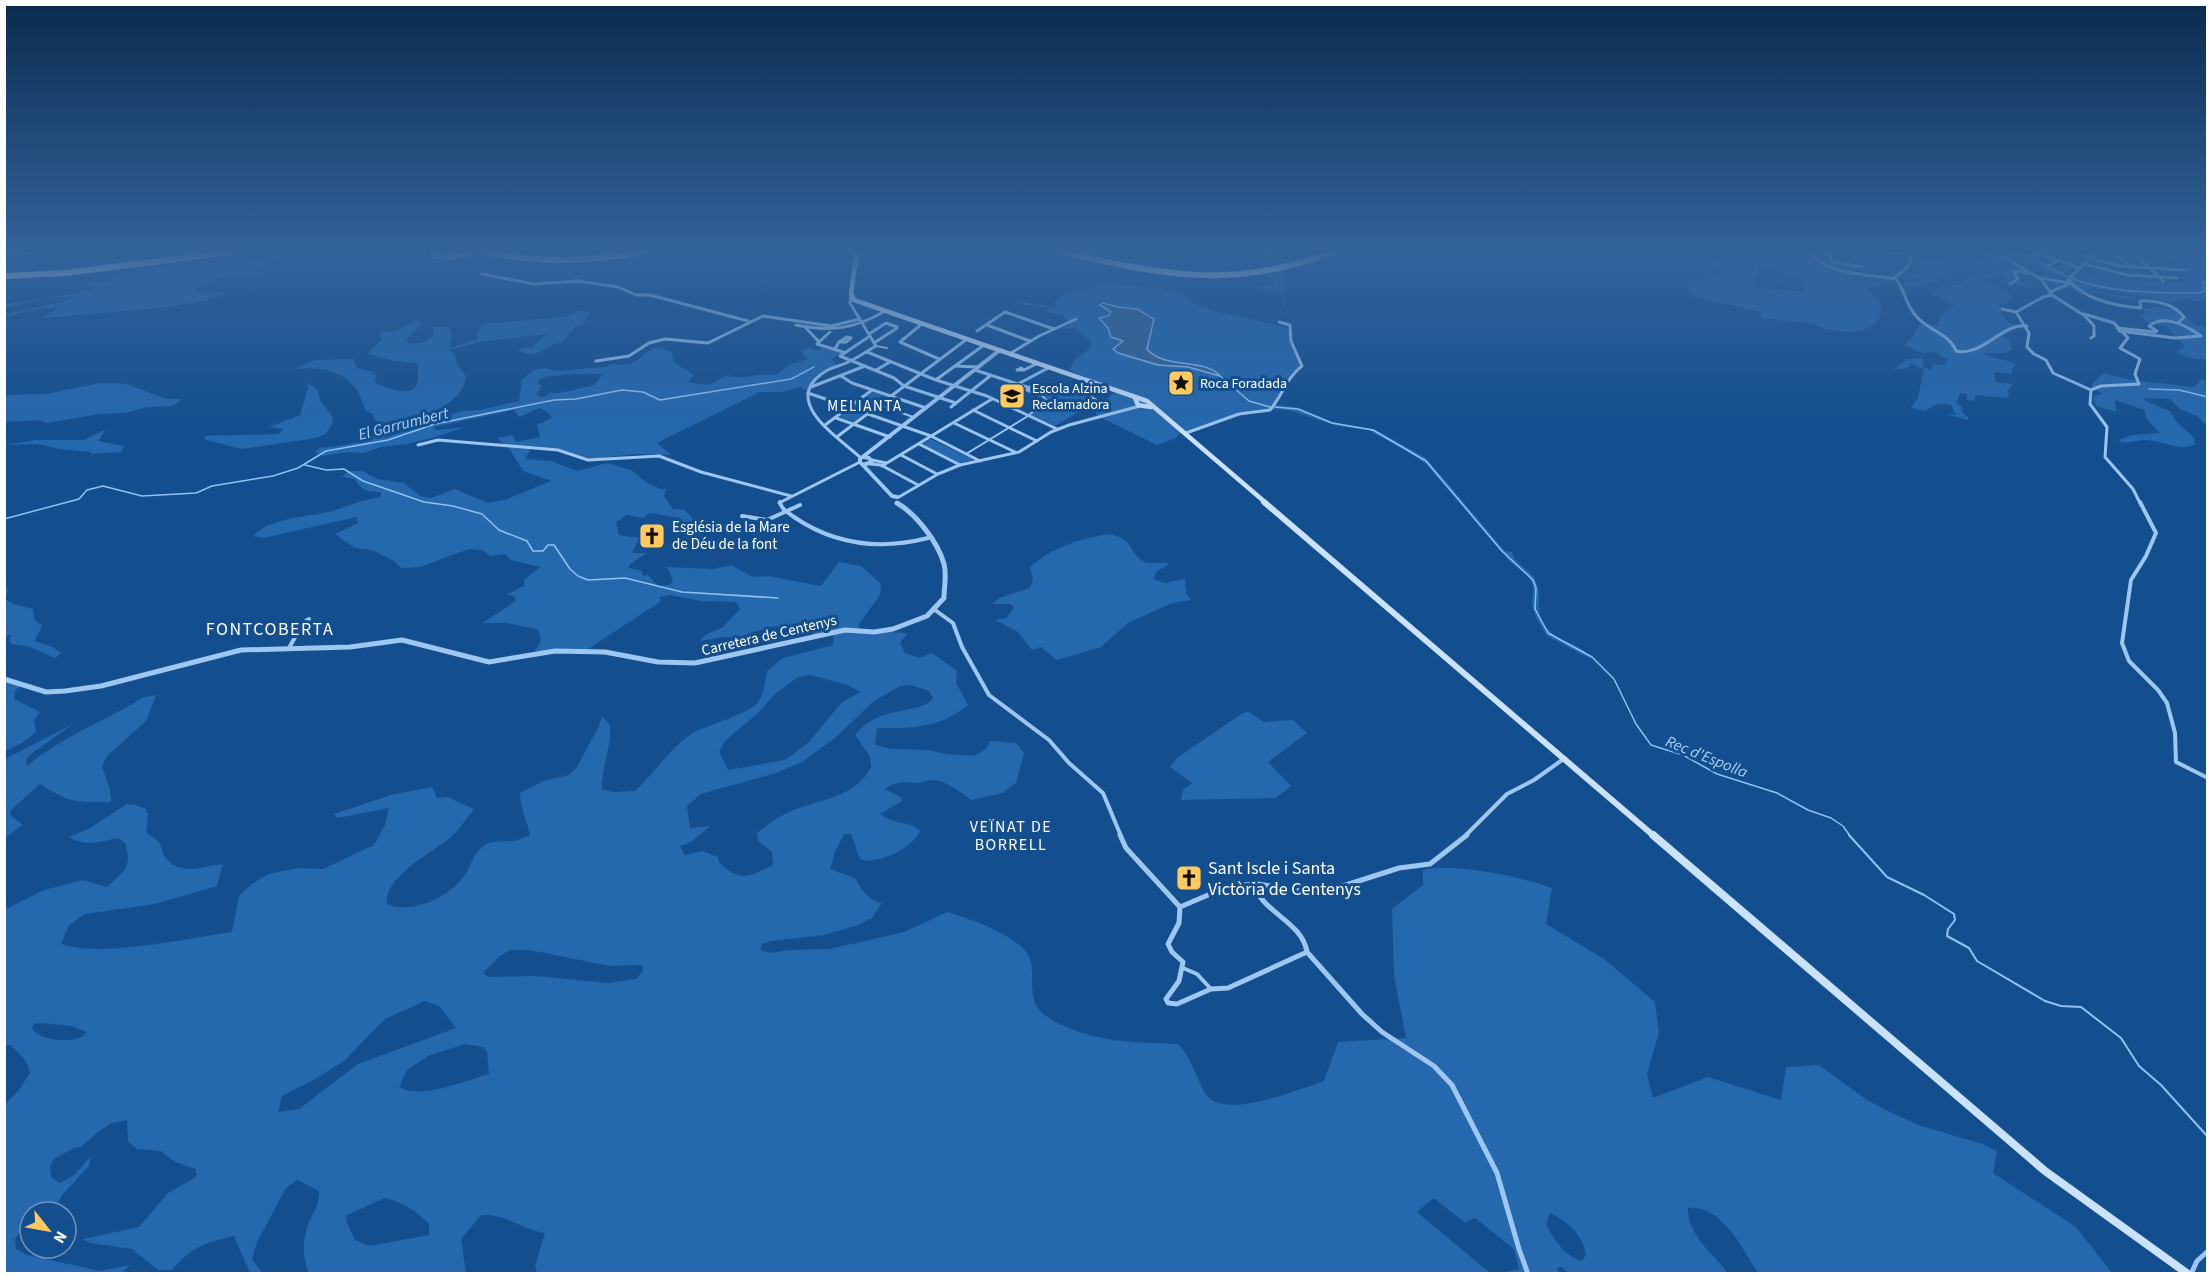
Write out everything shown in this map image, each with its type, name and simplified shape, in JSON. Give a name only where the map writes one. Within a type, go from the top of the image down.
[{"type":"main road","points":[[890,312],[1096,383],[1156,409],[2054,1178],[2112,1222],[2189,1274]]},
{"type":"street","points":[[719,312],[748,322]]},
{"type":"street","points":[[857,312],[875,344],[887,348]]},
{"type":"street","points":[[796,325],[831,331],[863,324],[882,312]]},
{"type":"street","points":[[977,331],[1005,312],[1054,329]]},
{"type":"street","points":[[1912,312],[1920,322],[1950,338],[1956,351],[1961,354],[1966,354],[1978,346],[1998,339],[2017,325],[2027,326]]},
{"type":"street","points":[[2016,312],[2027,326],[2030,340],[2027,346],[2048,362],[2050,371],[2072,384],[2091,390],[2101,386],[2139,384],[2135,374],[2140,359],[2120,347],[2128,338],[2108,319],[2084,314]]},
{"type":"street","points":[[2080,312],[2094,326],[2094,336],[2091,338]]},
{"type":"street","points":[[2178,323],[2184,317],[2180,312]]},
{"type":"street","points":[[596,361],[629,356],[654,341],[672,339],[708,343],[763,316],[831,326],[860,319]]},
{"type":"street","points":[[1011,353],[1030,341],[1076,319]]},
{"type":"street","points":[[2164,320],[2178,323],[2201,337],[2175,338],[2118,329],[2155,332],[2157,331],[2149,326],[2152,322],[2164,320]]},
{"type":"street","points":[[1186,433],[1236,415],[1266,411],[1273,407],[1292,374],[1302,366],[1291,341],[1290,325],[1279,322]]},
{"type":"street","points":[[956,403],[904,386],[894,378],[852,360],[841,356],[886,323],[897,327],[866,352],[852,360],[825,371],[810,387],[808,393],[809,410],[867,461],[928,538],[944,565],[944,598],[935,610],[950,619],[962,647],[989,695],[1049,740],[1069,763],[1103,793],[1126,848],[1180,907],[1179,923],[1168,944],[1172,952],[1183,962],[1183,968],[1179,981],[1166,1001],[1177,1004],[1211,989],[1228,988],[1307,952]]},
{"type":"street","points":[[923,323],[900,342],[939,359]]},
{"type":"street","points":[[986,325],[1030,341]]},
{"type":"street","points":[[806,328],[818,343],[844,352]]},
{"type":"street","points":[[818,343],[831,331]]},
{"type":"street","points":[[838,436],[967,339]]},
{"type":"street","points":[[835,349],[839,342]]},
{"type":"street","points":[[936,380],[985,345]]},
{"type":"street","points":[[928,538],[885,544],[831,539],[802,525],[785,512],[778,502],[867,461],[903,426],[1000,350]]},
{"type":"street","points":[[866,352],[936,380],[981,394],[1058,429]]},
{"type":"street","points":[[876,370],[890,362]]},
{"type":"street","points":[[1023,370],[1038,363]]},
{"type":"street","points":[[810,387],[866,366]]},
{"type":"street","points":[[955,366],[977,368],[1030,388]]},
{"type":"street","points":[[1017,384],[1050,367]]},
{"type":"street","points":[[951,407],[991,375]]},
{"type":"street","points":[[841,376],[872,390],[927,408]]},
{"type":"street","points":[[1096,383],[1083,393],[1096,400]]},
{"type":"street","points":[[966,454],[1028,416],[1046,400],[1040,394],[1027,390],[1033,385],[1048,391],[1040,394]]},
{"type":"street","points":[[825,425],[872,390]]},
{"type":"street","points":[[2091,390],[2090,404],[2107,428],[2104,455],[2136,492],[2156,533],[2132,580],[2123,624],[2123,650],[2133,665],[2158,690],[2167,703],[2175,733],[2176,762],[2208,778]]},
{"type":"street","points":[[808,393],[849,407]]},
{"type":"street","points":[[884,464],[992,399]]},
{"type":"street","points":[[899,499],[938,474],[960,465],[1016,453],[1058,429],[1139,403]]},
{"type":"street","points":[[879,405],[915,417]]},
{"type":"street","points":[[973,410],[1037,441]]},
{"type":"street","points":[[868,414],[931,436],[980,460]]},
{"type":"street","points":[[835,417],[890,437]]},
{"type":"street","points":[[954,422],[1016,453]]},
{"type":"street","points":[[418,445],[438,441],[558,450],[588,460],[659,456],[701,472],[791,496]]},
{"type":"street","points":[[919,444],[960,465]]},
{"type":"street","points":[[901,455],[938,474]]},
{"type":"street","points":[[867,461],[884,464],[919,485]]},
{"type":"street","points":[[742,516],[767,520],[800,505]]},
{"type":"street","name":"Carretera de Centenys","points":[[4,679],[46,692],[65,691],[101,686],[241,650],[357,646],[402,640],[489,662],[555,651],[605,652],[658,662],[695,663],[845,630],[882,632],[918,621],[935,610]]},
{"type":"street","points":[[289,648],[303,623],[309,619]]},
{"type":"street","points":[[285,630],[295,622],[303,623]]},
{"type":"street","points":[[1180,907],[1227,886],[1264,885],[1318,894],[1399,868],[1430,864],[1468,834],[1507,794],[1533,780],[1565,758]]},
{"type":"street","points":[[1254,886],[1258,896],[1300,934],[1308,949],[1307,952],[1374,1024],[1448,1079],[1497,1173],[1514,1236],[1528,1274]]},
{"type":"street","points":[[1183,968],[1197,974],[1211,989]]},
{"type":"street","points":[[2189,1274],[2197,1261],[2208,1251]]},
{"type":"shaded area","points":[[16,312],[28,312],[5,317],[5,314]]},
{"type":"shaded area","points":[[53,312],[117,312],[42,318]]},
{"type":"shaded area","points":[[578,312],[590,313],[581,326],[575,327],[562,343],[536,353],[525,353],[518,350],[526,347],[532,348],[546,334],[479,342],[449,350],[455,355],[457,365],[466,376],[463,387],[447,404],[388,432],[384,438],[462,411],[480,410],[519,401],[522,380],[533,370],[546,368],[556,371],[629,364],[658,347],[672,353],[674,362],[694,375],[687,382],[708,385],[728,375],[739,377],[776,375],[789,365],[808,359],[801,351],[810,347],[817,351],[827,345],[844,351],[831,359],[838,365],[822,372],[806,390],[800,387],[782,392],[760,392],[657,443],[671,455],[637,454],[591,459],[556,448],[531,449],[525,459],[551,461],[578,471],[607,463],[631,470],[647,483],[660,489],[666,489],[664,496],[673,509],[685,510],[694,520],[705,523],[687,526],[680,518],[650,513],[643,518],[627,515],[616,522],[619,535],[639,538],[632,553],[647,553],[630,564],[628,568],[642,571],[643,576],[648,575],[658,586],[670,585],[673,581],[665,567],[713,569],[731,565],[753,577],[768,576],[821,586],[839,562],[861,566],[881,584],[880,595],[859,624],[860,632],[907,634],[900,643],[905,653],[919,658],[932,653],[957,671],[956,683],[968,705],[947,719],[925,726],[877,728],[875,745],[892,749],[928,750],[973,756],[986,749],[990,741],[1016,743],[1024,753],[1016,783],[1002,793],[971,800],[948,784],[932,780],[920,783],[897,783],[889,786],[885,789],[902,798],[902,801],[880,814],[915,827],[920,830],[917,836],[911,843],[894,854],[876,860],[867,860],[860,859],[851,834],[844,834],[830,869],[855,878],[869,897],[882,903],[872,918],[858,925],[824,935],[771,941],[762,944],[760,950],[771,953],[788,950],[830,949],[904,932],[947,912],[957,915],[983,924],[1009,937],[1027,954],[1032,968],[1035,1003],[1046,1016],[1071,1029],[1101,1038],[1178,1044],[1190,1061],[1205,1093],[1214,1101],[1244,1104],[1280,1096],[1324,1081],[1338,1042],[1406,1038],[1394,976],[1392,909],[1423,885],[1423,870],[1469,869],[1524,879],[1552,888],[1546,924],[1604,959],[1655,1002],[1659,1033],[1647,1074],[1653,1098],[1708,1077],[1781,1100],[1786,1067],[1819,1065],[1867,1100],[1892,1113],[1921,1126],[1983,1144],[1997,1151],[1993,1173],[2076,1227],[2112,1273],[1758,1273],[1738,1241],[1721,1221],[1700,1209],[1688,1208],[1696,1235],[1728,1273],[1569,1274],[1562,1267],[1557,1268],[1559,1273],[1502,1273],[1519,1269],[1514,1249],[1475,1218],[1465,1223],[1434,1198],[1417,1212],[1490,1273],[537,1273],[535,1266],[545,1233],[507,1219],[481,1215],[461,1239],[466,1273],[309,1273],[305,1261],[304,1241],[309,1222],[318,1204],[319,1191],[297,1180],[286,1188],[257,1242],[252,1259],[262,1273],[250,1273],[234,1236],[200,1247],[186,1256],[172,1270],[158,1270],[132,1249],[90,1243],[83,1239],[139,1227],[168,1193],[196,1177],[196,1169],[175,1162],[161,1151],[137,1149],[128,1142],[127,1120],[112,1123],[81,1147],[74,1148],[54,1159],[50,1166],[51,1177],[60,1183],[74,1175],[91,1156],[89,1166],[59,1200],[18,1200],[18,1234],[15,1239],[18,1260],[50,1260],[100,1271],[130,1265],[122,1273],[5,1273],[5,1104],[18,1091],[30,1073],[20,1054],[10,1045],[5,1045],[4,910],[44,890],[83,880],[107,887],[125,868],[128,858],[125,843],[118,838],[87,843],[69,837],[90,828],[127,804],[136,805],[146,809],[148,815],[146,832],[159,842],[164,856],[171,863],[184,869],[223,864],[217,886],[155,904],[85,914],[69,925],[61,944],[98,949],[145,946],[232,932],[239,896],[252,884],[268,874],[298,868],[323,869],[374,845],[385,825],[389,808],[337,818],[334,814],[391,795],[432,787],[437,798],[448,797],[474,809],[453,835],[412,865],[393,884],[388,894],[387,904],[396,907],[417,906],[437,898],[455,886],[465,875],[476,853],[488,843],[515,841],[530,835],[520,793],[543,781],[569,775],[577,767],[602,716],[610,725],[610,733],[602,789],[613,792],[635,791],[691,734],[746,711],[758,702],[762,695],[767,671],[783,658],[833,645],[834,630],[813,635],[808,627],[798,625],[770,627],[735,638],[724,637],[700,641],[705,635],[723,627],[740,609],[736,602],[701,601],[670,595],[660,597],[660,602],[585,651],[534,651],[540,641],[537,629],[507,623],[482,623],[516,601],[514,596],[506,595],[524,586],[524,580],[540,567],[511,560],[505,554],[491,556],[481,550],[469,549],[420,567],[401,568],[394,561],[372,550],[355,548],[335,534],[358,523],[357,517],[263,538],[253,536],[261,529],[280,521],[332,511],[381,497],[381,492],[365,490],[355,479],[342,477],[348,471],[362,471],[377,479],[404,483],[420,496],[431,498],[455,489],[488,503],[505,500],[551,481],[523,471],[510,450],[497,438],[512,435],[517,442],[540,437],[537,425],[552,418],[549,413],[540,408],[519,417],[514,410],[434,427],[436,430],[466,427],[432,438],[381,447],[364,453],[348,452],[323,456],[315,452],[320,448],[362,441],[385,429],[374,419],[373,414],[366,411],[356,389],[343,377],[328,370],[294,369],[316,360],[354,359],[356,368],[373,372],[377,376],[374,382],[398,391],[410,390],[418,382],[418,363],[393,361],[369,354],[369,351],[383,339],[379,336],[383,331],[393,332],[418,320],[422,324],[406,340],[410,344],[421,343],[429,339],[434,334],[433,327],[448,327],[452,332],[450,348],[478,339],[478,331],[483,324],[564,317]],"holes":[[[569,374],[603,374],[594,385],[560,393],[548,393],[547,396],[540,397],[536,394],[542,386],[538,383],[540,379]],[[810,675],[847,685],[861,692],[842,702],[808,743],[785,760],[728,770],[719,751],[726,740],[757,714],[776,693],[798,677]],[[911,685],[929,691],[933,698],[918,707],[876,718],[855,735],[870,757],[871,767],[856,785],[837,796],[789,812],[757,833],[758,841],[772,852],[773,865],[758,873],[745,876],[726,869],[719,862],[718,857],[702,851],[685,855],[680,846],[691,842],[710,826],[690,828],[687,806],[701,794],[776,773],[802,762],[835,738],[874,701],[900,686]],[[510,950],[530,950],[609,966],[642,965],[643,971],[636,979],[608,983],[536,976],[489,977],[483,973],[500,956]],[[425,1001],[439,1006],[456,1028],[358,1064],[299,1109],[278,1112],[282,1096],[344,1061],[385,1019]],[[34,1024],[71,1026],[87,1032],[74,1039],[46,1038],[32,1028]],[[465,1044],[483,1047],[487,1052],[489,1074],[431,1090],[408,1090],[399,1087],[407,1070],[428,1056]],[[385,1198],[419,1215],[429,1224],[429,1235],[370,1246],[355,1240],[346,1220],[347,1215]],[[1550,1213],[1563,1220],[1577,1235],[1586,1254],[1582,1261],[1565,1251],[1553,1237],[1546,1225]]]},
{"type":"shaded area","points":[[1047,312],[1218,312],[1288,328],[1298,361],[1304,367],[1293,371],[1274,405],[1297,407],[1335,423],[1374,429],[1426,458],[1505,551],[1512,552],[1516,561],[1535,579],[1539,591],[1541,619],[1545,625],[1555,635],[1584,650],[1591,659],[1547,636],[1536,618],[1532,605],[1533,586],[1528,575],[1509,561],[1426,464],[1403,449],[1368,430],[1337,426],[1279,409],[1241,414],[1185,434],[1181,432],[1176,438],[1157,445],[1096,415],[1095,409],[1116,391],[1069,370],[1074,361],[1091,347],[1091,342],[1075,328],[1060,329],[1070,324],[1063,315]]},
{"type":"shaded area","points":[[1111,312],[1141,312],[1154,319],[1147,349],[1154,355],[1173,362],[1204,367],[1220,376],[1188,367],[1158,365],[1118,353],[1113,349],[1123,341],[1111,337],[1108,328],[1099,318],[1108,316]]},
{"type":"shaded area","points":[[1761,312],[1881,313],[1872,326],[1848,332],[1830,330],[1808,323],[1762,319]]},
{"type":"shaded area","points":[[1945,312],[2001,312],[2006,321],[2018,326],[2004,336],[2009,339],[2012,349],[2006,353],[1984,353],[2016,365],[2011,374],[1994,372],[1996,382],[2013,384],[2007,392],[2010,395],[2006,398],[1975,395],[1975,401],[1967,400],[1967,394],[1960,393],[1956,403],[1962,407],[1962,412],[1968,420],[1944,414],[1956,415],[1951,405],[1939,404],[1925,411],[1911,408],[1918,397],[1924,370],[1911,363],[1908,368],[1893,370],[1907,359],[1923,358],[1923,367],[1932,370],[1933,364],[1945,365],[1948,360],[1935,352],[1923,353],[1904,345],[1913,338],[1918,325],[1926,323],[1939,327],[1938,321]]},
{"type":"shaded area","points":[[2180,312],[2196,326],[2205,326],[2207,360],[2187,357],[2176,352],[2185,347],[2166,326],[2149,323],[2139,316],[2146,313]]},
{"type":"shaded area","points":[[2103,373],[2132,380],[2192,387],[2197,385],[2201,379],[2207,381],[2207,426],[2197,416],[2180,409],[2170,399],[2145,398],[2145,401],[2170,411],[2176,421],[2194,438],[2195,444],[2182,447],[2149,440],[2120,442],[2119,440],[2132,435],[2160,433],[2146,418],[2145,410],[2115,400],[2116,412],[2096,406],[2093,396],[2103,394],[2091,385]]},
{"type":"shaded area","points":[[99,383],[126,384],[167,399],[182,399],[173,406],[147,407],[126,413],[100,414],[46,423],[39,420],[5,422],[5,395],[47,394]]},
{"type":"shaded area","points":[[307,383],[318,390],[320,400],[332,416],[333,422],[326,434],[316,438],[242,449],[206,440],[204,436],[278,434],[284,429],[269,427],[300,415],[308,389]]},
{"type":"shaded area","points":[[1061,386],[1097,401],[1055,426],[1029,414],[1048,401],[1044,396]]},
{"type":"shaded area","points":[[872,392],[886,397],[854,421],[840,417]]},
{"type":"shaded area","points":[[106,429],[98,441],[124,446],[121,452],[92,454],[37,444],[5,445],[35,440],[84,440]]},
{"type":"shaded area","points":[[931,439],[972,460],[959,463],[922,444]]},
{"type":"shaded area","points":[[1111,534],[1127,542],[1141,560],[1148,563],[1170,564],[1157,571],[1153,579],[1165,583],[1185,579],[1186,593],[1191,600],[1172,603],[1128,623],[1101,647],[1057,660],[1041,647],[1032,650],[1017,631],[995,620],[1006,618],[1014,608],[1011,604],[992,604],[999,598],[1030,588],[1033,579],[1030,567],[1039,560],[1068,544]]},
{"type":"shaded area","points":[[4,587],[8,590],[5,599],[13,604],[33,609],[34,619],[42,626],[34,641],[53,647],[61,653],[55,658],[30,647],[12,644],[9,641],[11,635],[5,636]]},
{"type":"shaded area","points":[[5,681],[20,686],[15,691],[14,699],[40,712],[34,720],[36,732],[22,743],[5,751]]},
{"type":"shaded area","points":[[156,695],[146,721],[107,756],[102,767],[110,789],[111,802],[74,800],[59,795],[40,784],[10,811],[11,816],[23,825],[5,838],[5,759],[75,723],[32,753],[26,760],[27,766],[70,737],[144,697]]},
{"type":"shaded area","points":[[1249,712],[1264,722],[1293,720],[1307,733],[1268,762],[1291,786],[1276,798],[1181,800],[1183,790],[1192,783],[1170,767],[1178,757],[1243,713]]},
{"type":"waterway","name":"El Garrumbert","points":[[4,519],[79,499],[87,490],[103,486],[142,496],[196,493],[212,486],[273,476],[298,468],[326,451],[388,440],[435,424],[554,400],[576,399],[622,390],[643,392],[660,400],[791,379],[814,367]]},
{"type":"waterway","name":"Rec d'Espolla","points":[[1220,376],[1249,401],[1270,407]]},
{"type":"waterway","points":[[2149,389],[2179,390],[2208,397]]},
{"type":"waterway","name":"Rec d'Espolla","points":[[1275,407],[1298,409],[1332,423],[1373,430],[1426,461],[1502,551],[1533,580],[1536,588],[1535,609],[1548,633],[1592,657],[1614,679],[1636,724],[1651,745],[1683,755],[1717,774],[1777,793],[1808,810],[1831,818],[1843,826],[1850,836]]},
{"type":"waterway","points":[[305,465],[326,470],[344,469],[363,481],[424,502],[453,506],[482,514],[499,530],[527,541],[533,551],[543,551],[548,545],[554,545],[570,569],[578,576],[588,580],[625,578],[682,592],[778,598]]},
{"type":"waterway","name":"Rec d'Espolla","points":[[1849,835],[1887,877],[1924,895],[1954,914],[1955,920],[1948,929],[1947,936],[1969,948],[1977,961],[2045,1001],[2061,1006],[2081,1007],[2121,1038],[2139,1066],[2161,1085],[2208,1137]]},
{"type":"place","name":"Roca Foradada","points":[[1181,383]]},
{"type":"place","name":"Escola Alzina Reclamadora","points":[[1012,396]]},
{"type":"place","name":"Església de la Mare de Déu de la font","points":[[652,536]]},
{"type":"place","name":"Sant Iscle i Santa Victòria de Centenys","points":[[1189,878]]},
{"type":"district","name":"MELIANTA","points":[[865,406]]},
{"type":"district","name":"FONTCOBERTA","points":[[270,629]]},
{"type":"district","name":"VEÏNAT DE BORRELL","points":[[1011,835]]}]
